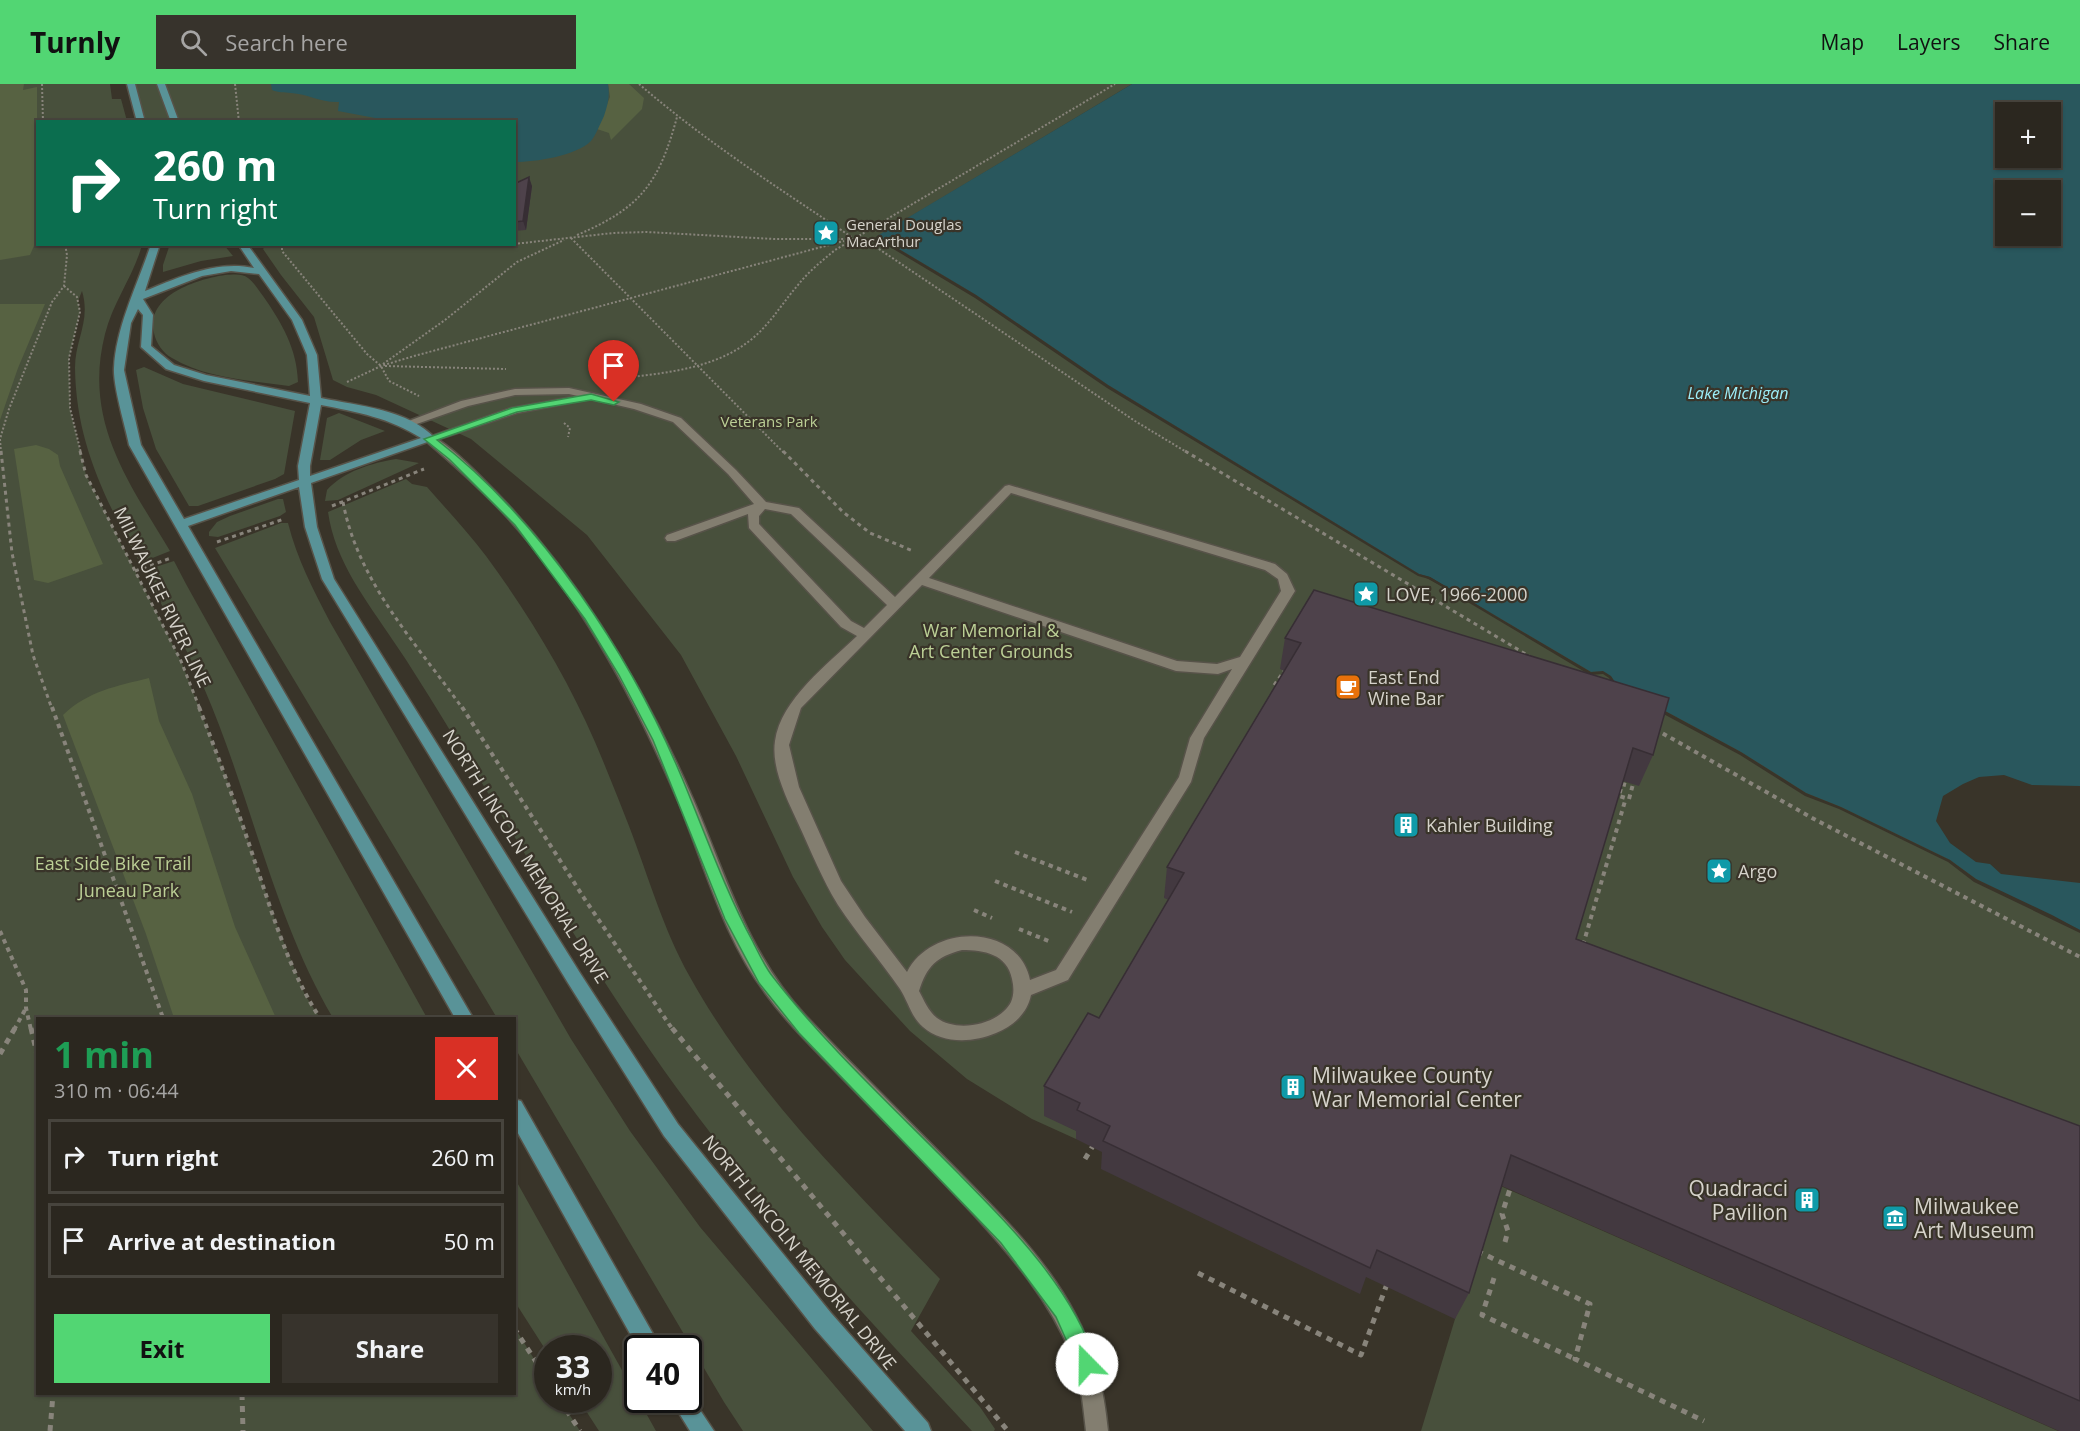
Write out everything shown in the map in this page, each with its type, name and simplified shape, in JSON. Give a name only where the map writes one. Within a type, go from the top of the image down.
[{"type":"main road","points":[[131,84],[140,120]]},
{"type":"main road","points":[[161,84],[174,120]]},
{"type":"main road","points":[[155,246],[138,299],[126,323],[119,370],[135,445],[463,1017]]},
{"type":"main road","name":"NORTH LINCOLN MEMORIAL DRIVE","points":[[243,246],[297,320],[312,355],[316,401],[304,466],[305,482],[311,527],[328,579],[574,978],[671,1130],[823,1321],[920,1431]]},
{"type":"main road","points":[[138,299],[205,272],[245,268],[263,273]]},
{"type":"main road","points":[[138,299],[148,315],[146,347],[170,367],[204,378],[383,414],[406,424],[430,439]]},
{"type":"main road","points":[[180,524],[430,439]]},
{"type":"main road","points":[[516,1111],[643,1335]]},
{"type":"main road","points":[[691,1413],[703,1431]]},
{"type":"street","points":[[406,424],[473,401],[515,392],[569,391],[637,406],[677,420],[732,472],[762,505]]},
{"type":"street","points":[[430,439],[515,410],[591,397]]},
{"type":"street","points":[[430,439],[453,457],[519,523],[590,617],[626,675],[659,740],[733,919],[764,979],[805,1028],[1008,1236],[1063,1310],[1082,1347],[1092,1380],[1097,1431]]},
{"type":"street","points":[[912,990],[917,970],[932,953],[954,943],[981,942],[1004,951],[1020,968],[1024,990],[1016,1009],[1000,1024],[978,1033],[953,1033],[932,1025],[918,1009],[912,990],[862,926],[836,885],[794,798],[782,743],[795,706],[1009,489],[1270,567],[1287,581],[1288,591],[1197,738],[1186,778],[1062,975],[1024,990]]},
{"type":"street","points":[[762,505],[753,516],[753,525],[846,624],[866,635]]},
{"type":"street","points":[[671,538],[762,505],[782,507],[795,511],[895,605]]},
{"type":"street","points":[[921,580],[1176,666],[1218,669],[1245,660]]},
{"type":"path","points":[[42,84],[43,120]]},
{"type":"path","points":[[235,84],[239,120]]},
{"type":"path","points":[[639,84],[677,117],[729,155],[853,238]]},
{"type":"path","points":[[621,378],[650,375],[697,365],[724,355],[751,340],[806,275],[835,250],[1115,84]]},
{"type":"path","points":[[381,366],[445,320],[517,262],[613,220],[642,197],[659,172],[677,117]]},
{"type":"path","points":[[516,244],[647,232],[774,239],[853,238],[870,243],[1135,421],[1533,658]]},
{"type":"path","points":[[570,238],[843,512],[870,533],[917,553]]},
{"type":"path","points":[[343,383],[381,366],[853,238]]},
{"type":"path","points":[[66,246],[68,255],[64,286],[52,302],[9,409],[0,439],[12,553],[33,655],[163,1017]]},
{"type":"path","points":[[282,246],[282,251],[367,354],[381,366],[389,381],[422,397]]},
{"type":"path","name":"MILWAUKEE RIVER LINE","points":[[64,286],[77,297],[80,312],[69,357],[70,408],[87,475],[181,661],[231,790],[276,923],[305,995],[319,1017]]},
{"type":"path","points":[[381,366],[413,368]]},
{"type":"path","points":[[329,507],[424,469]]},
{"type":"path","points":[[342,502],[347,524],[376,589],[400,626],[428,659],[477,729],[584,898],[677,1036],[1008,1431]]},
{"type":"path","points":[[214,543],[286,518]]},
{"type":"path","points":[[135,571],[171,558]]},
{"type":"path","points":[[1275,686],[1284,670]]},
{"type":"path","points":[[1646,723],[1814,819],[2080,957]]},
{"type":"path","points":[[1626,785],[1622,784],[1618,796],[1629,799],[1633,784]]},
{"type":"path","points":[[1581,953],[1624,801]]},
{"type":"path","points":[[1015,852],[1115,891]]},
{"type":"path","points":[[995,881],[1096,922]]},
{"type":"path","points":[[974,910],[994,918]]},
{"type":"path","points":[[1015,927],[1076,952]]},
{"type":"path","points":[[0,931],[26,990],[26,1008],[36,1050]]},
{"type":"path","points":[[0,1054],[26,1008]]},
{"type":"path","points":[[1085,1159],[1098,1137]]},
{"type":"path","points":[[1505,1242],[1508,1230],[1502,1214],[1510,1189]]},
{"type":"path","points":[[1470,1248],[1590,1304],[1575,1359]]},
{"type":"path","points":[[1198,1273],[1361,1354],[1389,1276]]},
{"type":"path","points":[[1494,1278],[1482,1315],[1704,1421]]},
{"type":"path","points":[[516,1331],[534,1359]]},
{"type":"path","points":[[50,1431],[53,1395]]},
{"type":"path","points":[[242,1395],[243,1431]]},
{"type":"path","points":[[568,1413],[580,1431]]},
{"type":"green space","name":"East Side Bike Trail","points":[[0,84],[110,84],[112,99],[121,99],[127,120],[36,120],[36,246],[142,246],[105,334],[100,365],[100,395],[105,422],[125,475],[170,551],[140,563],[115,516],[95,470],[81,421],[75,368],[85,312],[82,291],[78,301],[80,312],[69,358],[70,408],[86,475],[181,661],[231,790],[276,923],[305,995],[319,1017],[36,1017],[36,1395],[516,1395],[516,1330],[534,1359],[534,1413],[568,1413],[580,1431],[0,1431]]},
{"type":"green space","points":[[0,84],[24,84],[23,90],[37,87],[36,241],[30,255],[0,260]]},
{"type":"green space","name":"War Memorial & Art Center Grounds","points":[[131,84],[1132,84],[878,236],[976,295],[1108,385],[1419,574],[2080,930],[2080,1167],[1561,970],[1619,780],[1638,786],[1280,669],[1295,674],[1164,897],[1180,905],[1044,1115],[1079,1132],[1076,1139],[1032,1119],[967,1079],[910,1031],[845,960],[822,927],[793,877],[736,756],[681,655],[587,535],[471,439],[376,395],[347,387],[333,380],[314,317],[263,249],[265,246],[516,246],[516,120],[141,120]]},
{"type":"green space","points":[[608,84],[629,84],[644,98],[642,109],[611,140],[609,133],[597,129],[610,97]]},
{"type":"green space","points":[[169,246],[225,246],[233,256],[201,261],[163,272]]},
{"type":"green space","points":[[225,275],[246,276],[270,306],[291,347],[298,382],[289,386],[214,375],[185,365],[169,356],[160,347],[154,333],[153,320],[165,299],[188,285]]},
{"type":"green space","points":[[0,304],[45,304],[18,368],[0,420]]},
{"type":"green space","points":[[144,367],[183,384],[295,411],[284,474],[198,506],[189,506],[156,449],[143,408],[136,370]]},
{"type":"green space","points":[[339,413],[385,431],[361,440],[330,460],[320,460],[327,418]]},
{"type":"green space","points":[[36,445],[58,455],[60,466],[103,564],[48,583],[34,580],[14,449]]},
{"type":"green space","points":[[396,459],[419,463],[338,500],[325,501],[327,490],[350,473]]},
{"type":"green space","points":[[406,479],[412,484],[427,487],[465,530],[502,578],[546,646],[584,718],[604,763],[680,959],[715,1019],[773,1098],[805,1136],[940,1279],[911,1331],[980,1407],[995,1429],[994,1431],[972,1431],[819,1264],[710,1133],[644,1042],[614,996],[417,678],[363,596],[337,548],[328,512]]},
{"type":"green space","points":[[283,499],[286,512],[280,516],[218,537],[209,536],[209,532],[217,522]]},
{"type":"green space","points":[[281,523],[288,523],[301,561],[330,622],[571,1039],[630,1131],[700,1227],[873,1431],[743,1431],[702,1365],[702,1335],[684,1335],[516,1050],[516,1017],[496,1017],[215,548]]},
{"type":"green space","points":[[174,561],[426,1017],[332,1017],[294,939],[221,729],[204,688],[183,643],[143,571]]},
{"type":"green space","points":[[149,678],[159,721],[192,794],[235,927],[276,1017],[174,1017],[146,934],[63,715],[82,700],[114,687]]},
{"type":"green space","points":[[516,1181],[602,1335],[536,1335],[516,1304]]},
{"type":"green space","points":[[1496,1184],[2058,1431],[1421,1431]]},
{"type":"green space","points":[[612,1352],[624,1374],[624,1413],[646,1413],[656,1431],[599,1431],[587,1413],[612,1413]]},
{"type":"water","points":[[271,84],[608,84],[609,96],[598,129],[591,141],[584,146],[576,151],[555,157],[516,162],[516,120],[386,120],[338,111],[339,102],[272,90]]},
{"type":"water","name":"Lake Michigan","points":[[1132,84],[2080,84],[2080,930],[1976,879],[1950,860],[1841,807],[1806,793],[1741,752],[1617,685],[1606,674],[1591,672],[1430,577],[1419,574],[1108,385],[976,295],[877,236]]},
{"type":"pier","points":[[877,236],[976,295],[1108,385],[1419,574],[1430,577],[1591,672],[1603,671],[1611,676],[1617,685],[1741,752],[1806,793],[1841,807],[1950,860],[1976,879],[2052,915],[2080,930],[2080,933],[1974,882],[1948,862],[1839,809],[1805,796],[1740,755],[1615,688],[1609,678],[1603,674],[1590,675],[1429,579],[1418,576],[1107,388],[975,298],[875,238]]},
{"type":"pier","points":[[2004,775],[2032,785],[2080,786],[2080,883],[2001,874],[1990,864],[1976,862],[1950,843],[1936,821],[1943,796],[1979,777]]},
{"type":"building","points":[[529,177],[523,221],[516,222],[516,183]]},
{"type":"building","points":[[1314,590],[1669,698],[1653,755],[1633,748],[1576,939],[2080,1126],[2080,1401],[1511,1155],[1469,1293],[1377,1250],[1370,1268],[1103,1141],[1110,1126],[1077,1110],[1080,1103],[1044,1086],[1088,1013],[1099,1018],[1184,873],[1167,867],[1301,643],[1285,638]]},
{"type":"place","name":"General Douglas MacArthur","points":[[826,233]]},
{"type":"place","name":"LOVE, 1966-2000","points":[[1366,594]]},
{"type":"place","name":"East End Wine Bar","points":[[1348,687]]},
{"type":"place","name":"Kahler Building","points":[[1406,825]]},
{"type":"place","name":"Argo","points":[[1719,871]]},
{"type":"place","name":"Milwaukee County War Memorial Center","points":[[1293,1087]]},
{"type":"place","name":"Quadracci Pavilion","points":[[1807,1200]]},
{"type":"place","name":"Milwaukee Art Museum","points":[[1895,1218]]},
{"type":"route","points":[[614,402],[591,397],[539,405],[515,410],[430,439],[453,457],[519,523],[590,617],[626,675],[687,802],[733,919],[764,979],[805,1028],[1008,1236],[1063,1310],[1082,1347],[1087,1364]]},
{"type":"park label","name":"Veterans Park","points":[[769,421]]},
{"type":"park label","name":"Juneau Park","points":[[129,890]]}]
